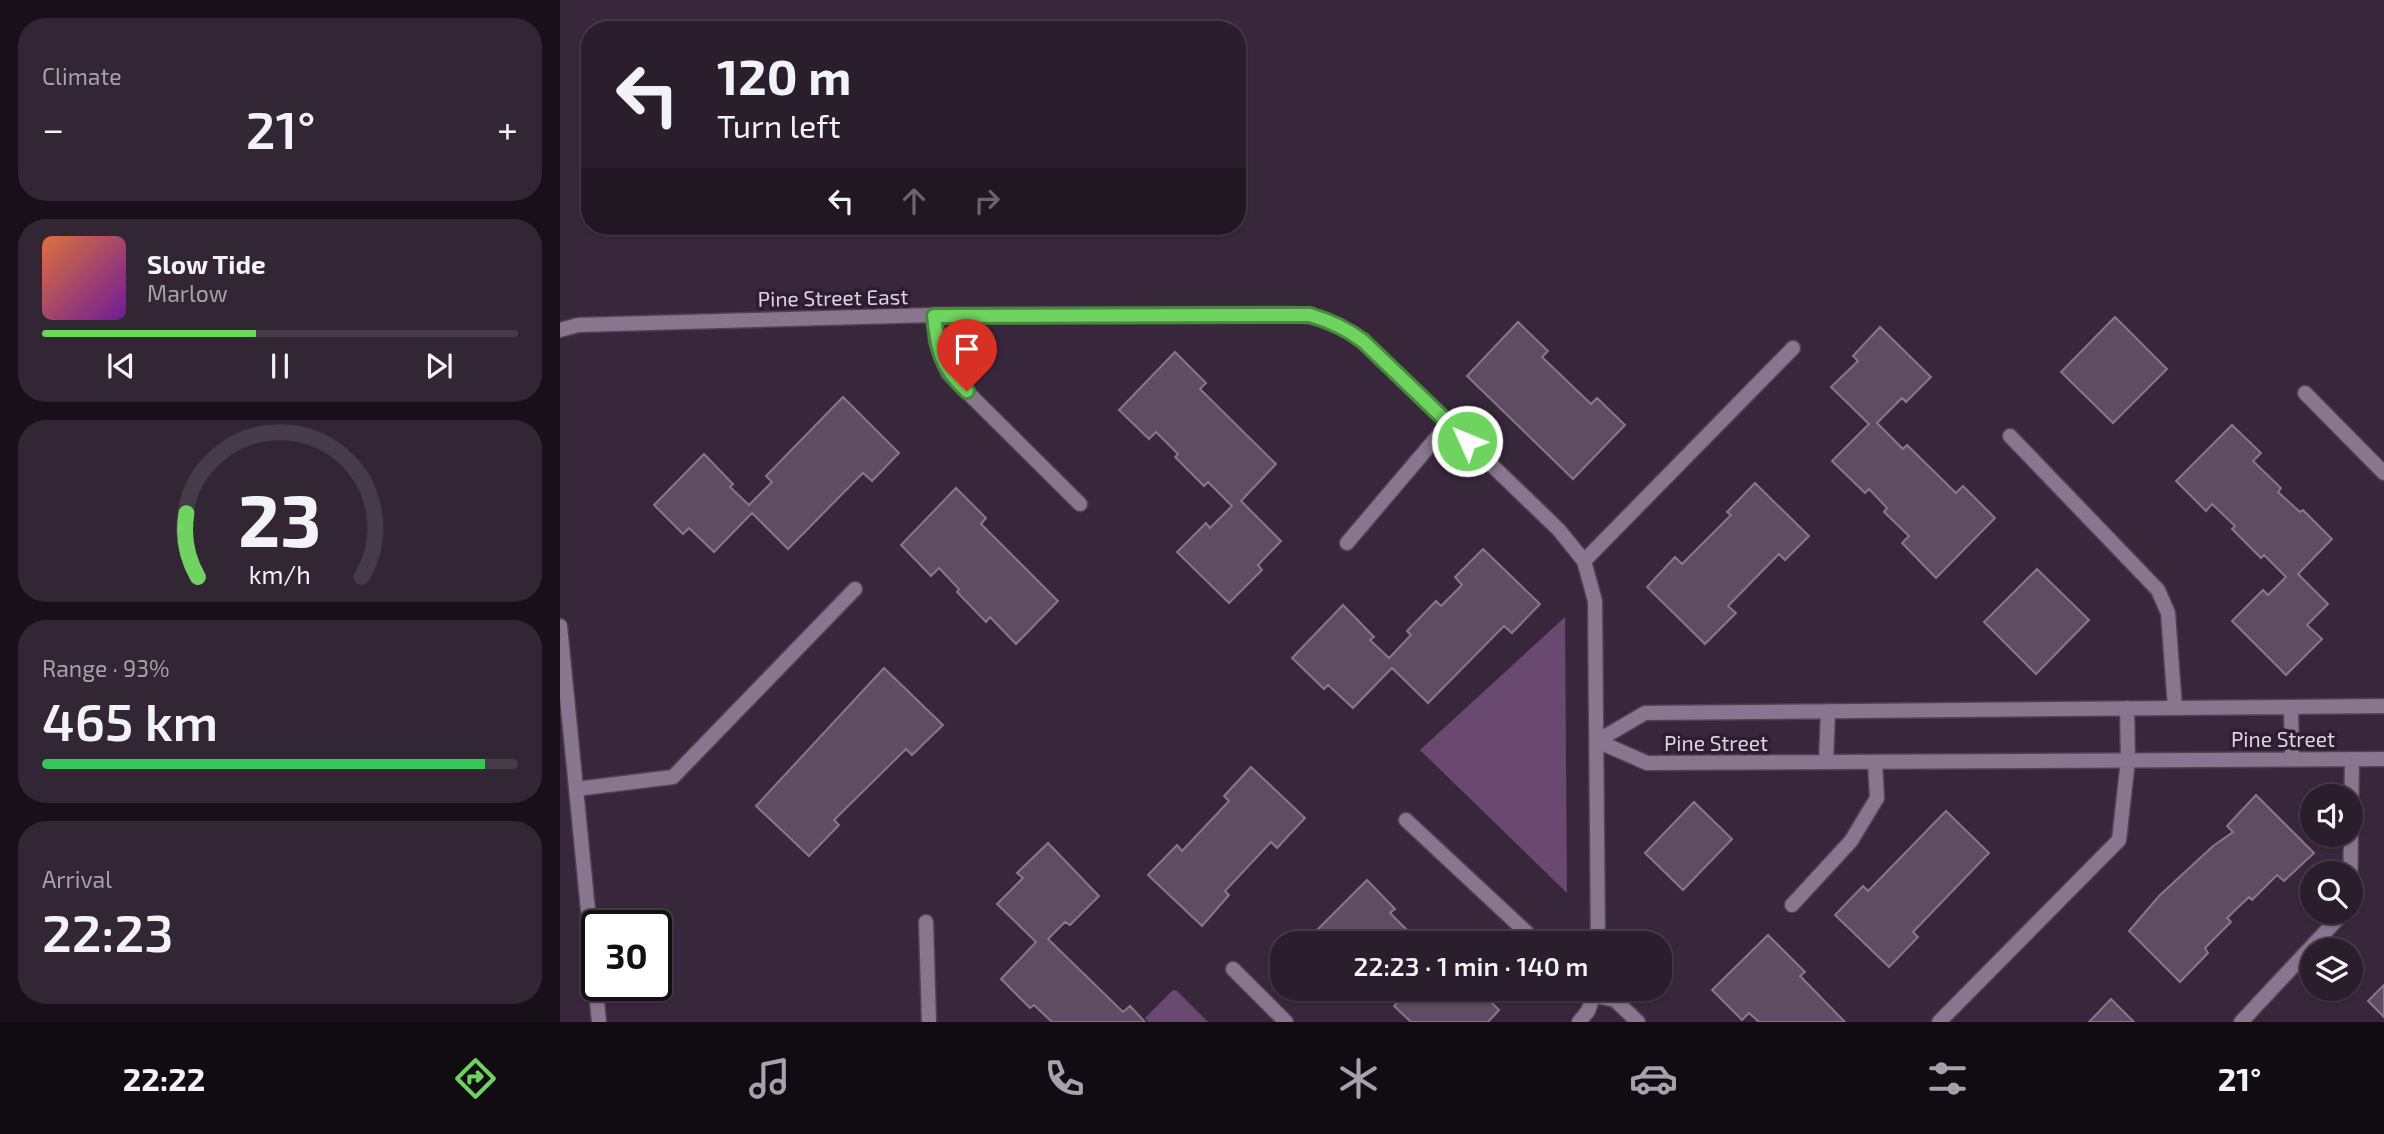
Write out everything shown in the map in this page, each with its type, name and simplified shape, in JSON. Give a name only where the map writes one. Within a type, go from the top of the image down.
[{"type":"street","name":"Pine Street East","points":[[560,330],[578,325],[934,316],[1310,315],[1347,329],[1363,341],[1559,530],[1584,561],[1595,601],[1598,931]]},
{"type":"street","points":[[934,316],[936,341],[948,373],[1080,504]]},
{"type":"street","points":[[1584,561],[1793,348]]},
{"type":"street","points":[[2305,393],[2384,473]]},
{"type":"street","points":[[1347,543],[1448,424]]},
{"type":"street","points":[[2010,436],[2158,590],[2168,613],[2175,708]]},
{"type":"street","points":[[576,789],[673,777],[855,589]]},
{"type":"street","points":[[560,626],[599,1022]]},
{"type":"street","points":[[2291,706],[2292,759]]},
{"type":"street","name":"Pine Street","points":[[1597,741],[1645,713],[2384,706]]},
{"type":"street","points":[[1939,1022],[2119,839],[2128,760],[2127,708]]},
{"type":"street","points":[[1826,762],[1828,711]]},
{"type":"street","name":"Pine Street","points":[[1597,741],[1647,763],[2384,759]]},
{"type":"street","points":[[2351,861],[2352,759]]},
{"type":"street","points":[[1792,905],[1851,841],[1877,798],[1875,762]]},
{"type":"street","points":[[1406,820],[1525,931]]},
{"type":"street","points":[[926,922],[929,1022]]},
{"type":"street","points":[[2241,1022],[2333,924]]},
{"type":"street","points":[[1233,969],[1286,1022]]},
{"type":"street","points":[[1579,1022],[1588,1011],[1590,1001]]},
{"type":"street","points":[[1616,1001],[1638,1022]]},
{"type":"shaded area","points":[[1565,617],[1567,893],[1420,750]]},
{"type":"shaded area","points":[[1173,990],[1208,1022],[1148,1022],[1145,1018]]},
{"type":"building","points":[[2115,317],[2167,369],[2113,423],[2061,372]]},
{"type":"building","points":[[1518,322],[1548,351],[1542,357],[1591,404],[1597,398],[1625,425],[1573,479],[1467,376]]},
{"type":"building","points":[[1880,327],[1931,377],[1906,402],[1902,398],[1877,423],[1903,449],[1907,445],[1956,493],[1963,486],[1995,518],[1936,578],[1902,543],[1909,536],[1884,512],[1887,508],[1869,489],[1865,493],[1832,461],[1869,424],[1831,387],[1858,361],[1853,356]]},
{"type":"building","points":[[1175,352],[1206,383],[1200,389],[1276,464],[1241,501],[1281,541],[1258,565],[1262,570],[1229,603],[1177,552],[1206,523],[1210,528],[1232,506],[1208,482],[1204,486],[1175,457],[1178,454],[1156,432],[1149,439],[1119,410]]},
{"type":"building","points":[[843,397],[899,453],[872,481],[863,473],[788,549],[752,513],[714,552],[689,528],[683,534],[654,505],[704,454],[733,484],[730,487],[749,505],[772,482],[766,476]]},
{"type":"building","points":[[2232,425],[2261,453],[2253,461],[2281,488],[2278,492],[2300,512],[2303,510],[2332,539],[2298,574],[2328,604],[2307,625],[2322,639],[2286,675],[2232,621],[2263,590],[2268,595],[2286,577],[2264,555],[2261,558],[2232,529],[2235,526],[2212,504],[2206,511],[2176,481]]},
{"type":"building","points":[[1755,483],[1809,536],[1785,560],[1779,554],[1728,606],[1736,613],[1705,644],[1647,587],[1675,557],[1682,564],[1731,515],[1727,512]]},
{"type":"building","points":[[956,488],[986,518],[981,524],[1058,601],[1016,644],[990,617],[986,622],[957,592],[959,589],[939,568],[931,576],[901,545]]},
{"type":"building","points":[[1483,549],[1540,604],[1512,633],[1504,626],[1428,703],[1392,668],[1353,708],[1328,685],[1324,689],[1292,658],[1343,605],[1374,637],[1370,640],[1389,658],[1411,635],[1407,631],[1436,601],[1441,606],[1462,585],[1455,577]]},
{"type":"building","points":[[2037,569],[2089,620],[2036,674],[1984,622]]},
{"type":"building","points":[[884,668],[943,725],[912,755],[906,749],[834,820],[839,825],[809,856],[756,806]]},
{"type":"building","points":[[1251,767],[1305,818],[1277,848],[1271,842],[1225,891],[1229,895],[1202,926],[1148,875],[1177,845],[1182,851],[1229,801],[1224,796]]},
{"type":"building","points":[[2256,795],[2300,839],[2300,847],[2308,847],[2314,853],[2305,861],[2300,861],[2300,866],[2284,881],[2277,875],[2252,900],[2249,897],[2227,918],[2231,922],[2205,948],[2208,953],[2180,982],[2129,931],[2159,896],[2213,846],[2233,832],[2227,826]]},
{"type":"building","points":[[1694,802],[1732,839],[1683,890],[1645,853]]},
{"type":"building","points":[[1946,811],[1989,853],[1913,932],[1918,937],[1889,967],[1835,915],[1863,886],[1868,891]]},
{"type":"building","points":[[1048,843],[1099,896],[1070,925],[1065,922],[1048,939],[1123,1012],[1130,1006],[1145,1022],[1052,1022],[1034,1005],[1030,1008],[1001,979],[1036,942],[997,904],[1023,878],[1017,873]]},
{"type":"building","points":[[1367,880],[1395,909],[1390,913],[1408,931],[1316,931]]},
{"type":"building","points":[[1768,935],[1805,972],[1800,976],[1845,1022],[1759,1022],[1749,1013],[1742,1020],[1712,990]]},
{"type":"building","points":[[2384,985],[2384,1017],[2368,1001]]},
{"type":"building","points":[[2111,999],[2134,1022],[2089,1022]]},
{"type":"building","points":[[1490,1001],[1499,1010],[1488,1022],[1411,1022],[1394,1006],[1398,1002]]},
{"type":"route","points":[[967,391],[948,373],[936,341],[934,316],[1310,315],[1329,320],[1363,341],[1467,441]]}]
